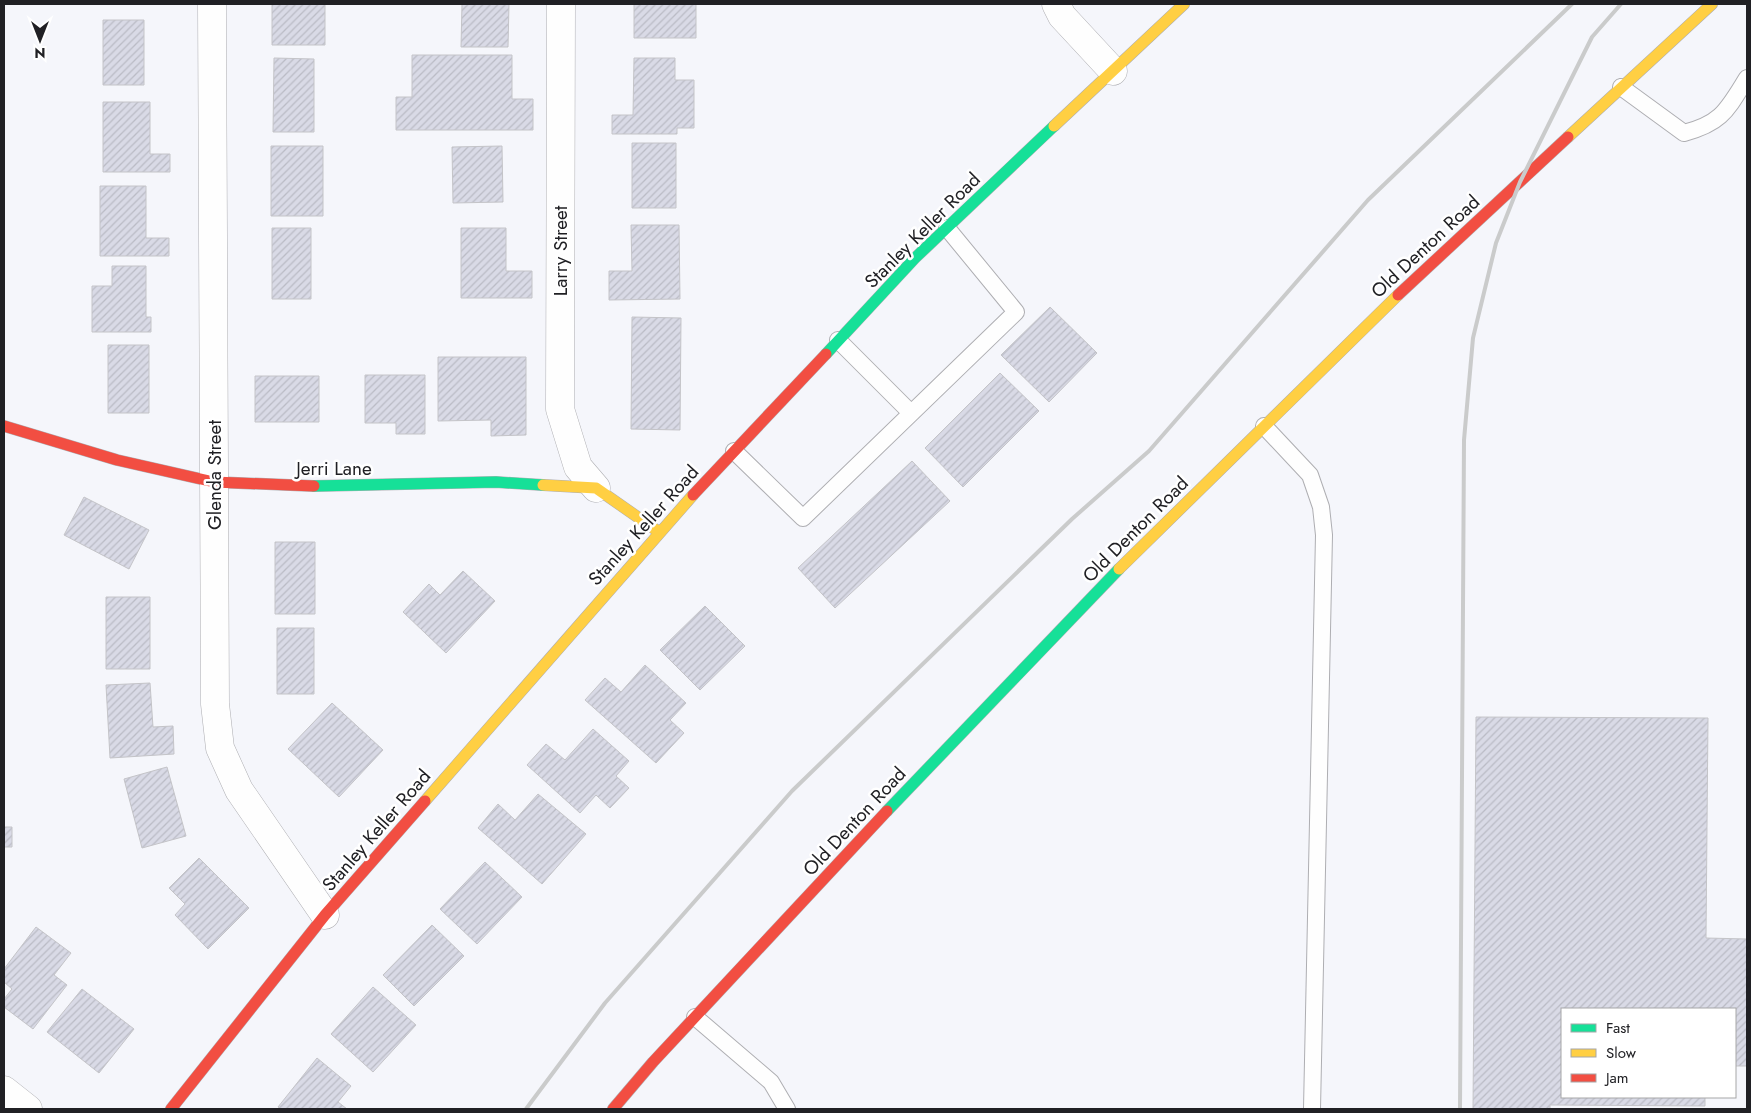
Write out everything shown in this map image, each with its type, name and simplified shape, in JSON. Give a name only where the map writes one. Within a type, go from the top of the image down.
[{"type":"street","name":"Glenda Street","points":[[212,4],[215,704],[220,748],[239,790],[325,915]]},
{"type":"street","name":"Larry Street","points":[[561,4],[560,409],[578,467],[596,488]]},
{"type":"street","points":[[1056,4],[1062,16],[1113,71]]},
{"type":"street","name":"Stanley Keller Road","points":[[171,1109],[325,915],[658,532],[915,258],[1184,4]]},
{"type":"street","name":"Old Denton Road","points":[[613,1109],[695,1017],[1082,606],[1386,306],[1712,4]]},
{"type":"street","name":"Jerri Lane","points":[[4,426],[117,460],[214,482],[325,487],[496,482],[596,488]]},
{"type":"street","points":[[596,488],[658,532]]},
{"type":"street","points":[[4,1090],[28,1109]]},
{"type":"lane","points":[[1621,87],[1684,133],[1706,127],[1727,110],[1747,78]]},
{"type":"lane","points":[[734,451],[803,518],[1016,312],[947,228]]},
{"type":"lane","points":[[838,340],[912,413]]},
{"type":"lane","points":[[1264,426],[1310,475],[1322,507],[1324,535],[1312,1109]]},
{"type":"lane","points":[[695,1017],[771,1082],[787,1109]]},
{"type":"building","points":[[272,4],[325,4],[325,45],[272,45]]},
{"type":"building","points":[[462,4],[509,4],[508,47],[461,47]]},
{"type":"building","points":[[634,4],[696,4],[696,38],[634,38]]},
{"type":"building","points":[[103,20],[144,20],[144,85],[103,85]]},
{"type":"building","points":[[412,55],[512,55],[512,99],[533,99],[533,130],[396,130],[396,97],[412,97]]},
{"type":"building","points":[[274,58],[314,59],[314,132],[273,132]]},
{"type":"building","points":[[634,58],[675,58],[675,80],[694,80],[694,128],[677,128],[677,134],[612,134],[612,115],[633,115]]},
{"type":"building","points":[[103,102],[150,102],[150,154],[170,154],[170,172],[103,172]]},
{"type":"building","points":[[632,143],[676,143],[676,208],[632,208]]},
{"type":"building","points":[[271,146],[323,146],[323,216],[271,216]]},
{"type":"building","points":[[502,146],[503,202],[453,203],[452,147]]},
{"type":"building","points":[[100,186],[146,186],[146,238],[169,238],[169,256],[100,256]]},
{"type":"building","points":[[631,225],[679,225],[680,299],[609,300],[609,271],[632,271]]},
{"type":"building","points":[[272,228],[311,228],[311,299],[272,299]]},
{"type":"building","points":[[461,228],[506,228],[506,271],[532,271],[532,298],[461,298]]},
{"type":"building","points":[[112,266],[146,266],[146,317],[151,317],[151,332],[92,332],[92,286],[112,286]]},
{"type":"building","points":[[1050,307],[1097,353],[1049,402],[1001,355]]},
{"type":"building","points":[[632,317],[681,318],[680,430],[631,429]]},
{"type":"building","points":[[108,345],[149,345],[149,413],[108,413]]},
{"type":"building","points":[[438,357],[526,357],[526,435],[491,436],[491,420],[438,421]]},
{"type":"building","points":[[1000,373],[1039,411],[963,487],[925,448]]},
{"type":"building","points":[[365,375],[425,375],[425,434],[396,434],[396,423],[365,423]]},
{"type":"building","points":[[255,376],[319,376],[319,422],[255,422]]},
{"type":"building","points":[[912,461],[950,501],[835,608],[798,568]]},
{"type":"building","points":[[84,497],[149,530],[129,569],[64,535]]},
{"type":"building","points":[[275,542],[315,542],[315,614],[275,614]]},
{"type":"building","points":[[463,571],[495,601],[446,653],[403,612],[429,584],[440,595]]},
{"type":"building","points":[[106,597],[150,597],[150,669],[106,669]]},
{"type":"building","points":[[705,606],[745,646],[700,690],[660,650]]},
{"type":"building","points":[[277,628],[314,628],[314,694],[277,694]]},
{"type":"building","points":[[645,665],[686,703],[670,720],[684,733],[656,763],[585,700],[605,678],[621,692]]},
{"type":"building","points":[[150,683],[153,727],[173,726],[174,754],[110,758],[106,685]]},
{"type":"building","points":[[332,703],[383,750],[339,797],[288,749]]},
{"type":"building","points":[[1476,717],[1708,718],[1706,938],[1747,939],[1747,1066],[1736,1066],[1736,1008],[1561,1008],[1561,1098],[1705,1098],[1705,1106],[1550,1105],[1550,1109],[1473,1109]]},
{"type":"building","points":[[593,729],[629,761],[616,776],[629,788],[610,808],[596,795],[580,813],[527,765],[546,744],[565,760]]},
{"type":"building","points":[[167,767],[186,836],[142,848],[124,779]]},
{"type":"building","points":[[538,794],[586,834],[542,884],[478,828],[498,804],[515,820]]},
{"type":"building","points":[[4,827],[12,827],[12,847],[4,847]]},
{"type":"building","points":[[199,858],[249,908],[208,949],[175,915],[185,904],[169,888]]},
{"type":"building","points":[[485,862],[522,897],[477,944],[440,909]]},
{"type":"building","points":[[432,925],[464,956],[414,1006],[383,975]]},
{"type":"building","points":[[36,927],[71,953],[54,975],[67,985],[33,1029],[4,1007],[4,999],[12,989],[4,982],[4,969]]},
{"type":"building","points":[[373,987],[416,1025],[373,1072],[331,1034]]},
{"type":"building","points":[[82,989],[134,1029],[99,1073],[47,1032]]},
{"type":"building","points":[[317,1058],[351,1086],[338,1102],[347,1109],[281,1109],[278,1107]]},
{"type":"railway","points":[[526,1109],[605,1003],[792,791],[1072,519],[1149,451],[1368,200],[1572,4]]},
{"type":"railway","points":[[1460,1109],[1464,440],[1473,338],[1496,243],[1520,182],[1592,37],[1621,4]]},
{"type":"traffic: fast","points":[[826,354],[915,258],[1054,126]]},
{"type":"traffic: fast","points":[[314,486],[496,482],[543,485]]},
{"type":"traffic: fast","points":[[887,811],[1119,569]]},
{"type":"traffic: slow","points":[[1054,126],[1184,4]]},
{"type":"traffic: slow","points":[[1568,137],[1712,4]]},
{"type":"traffic: slow","points":[[1119,569],[1398,295]]},
{"type":"traffic: slow","points":[[543,485],[596,488],[659,532]]},
{"type":"traffic: slow","points":[[425,801],[693,495]]},
{"type":"traffic: jam","points":[[1398,295],[1568,137]]},
{"type":"traffic: jam","points":[[693,495],[826,354]]},
{"type":"traffic: jam","points":[[4,426],[117,460],[214,482],[314,486]]},
{"type":"traffic: jam","points":[[171,1109],[325,915],[425,801]]},
{"type":"traffic: jam","points":[[613,1109],[653,1062],[887,811]]}]
